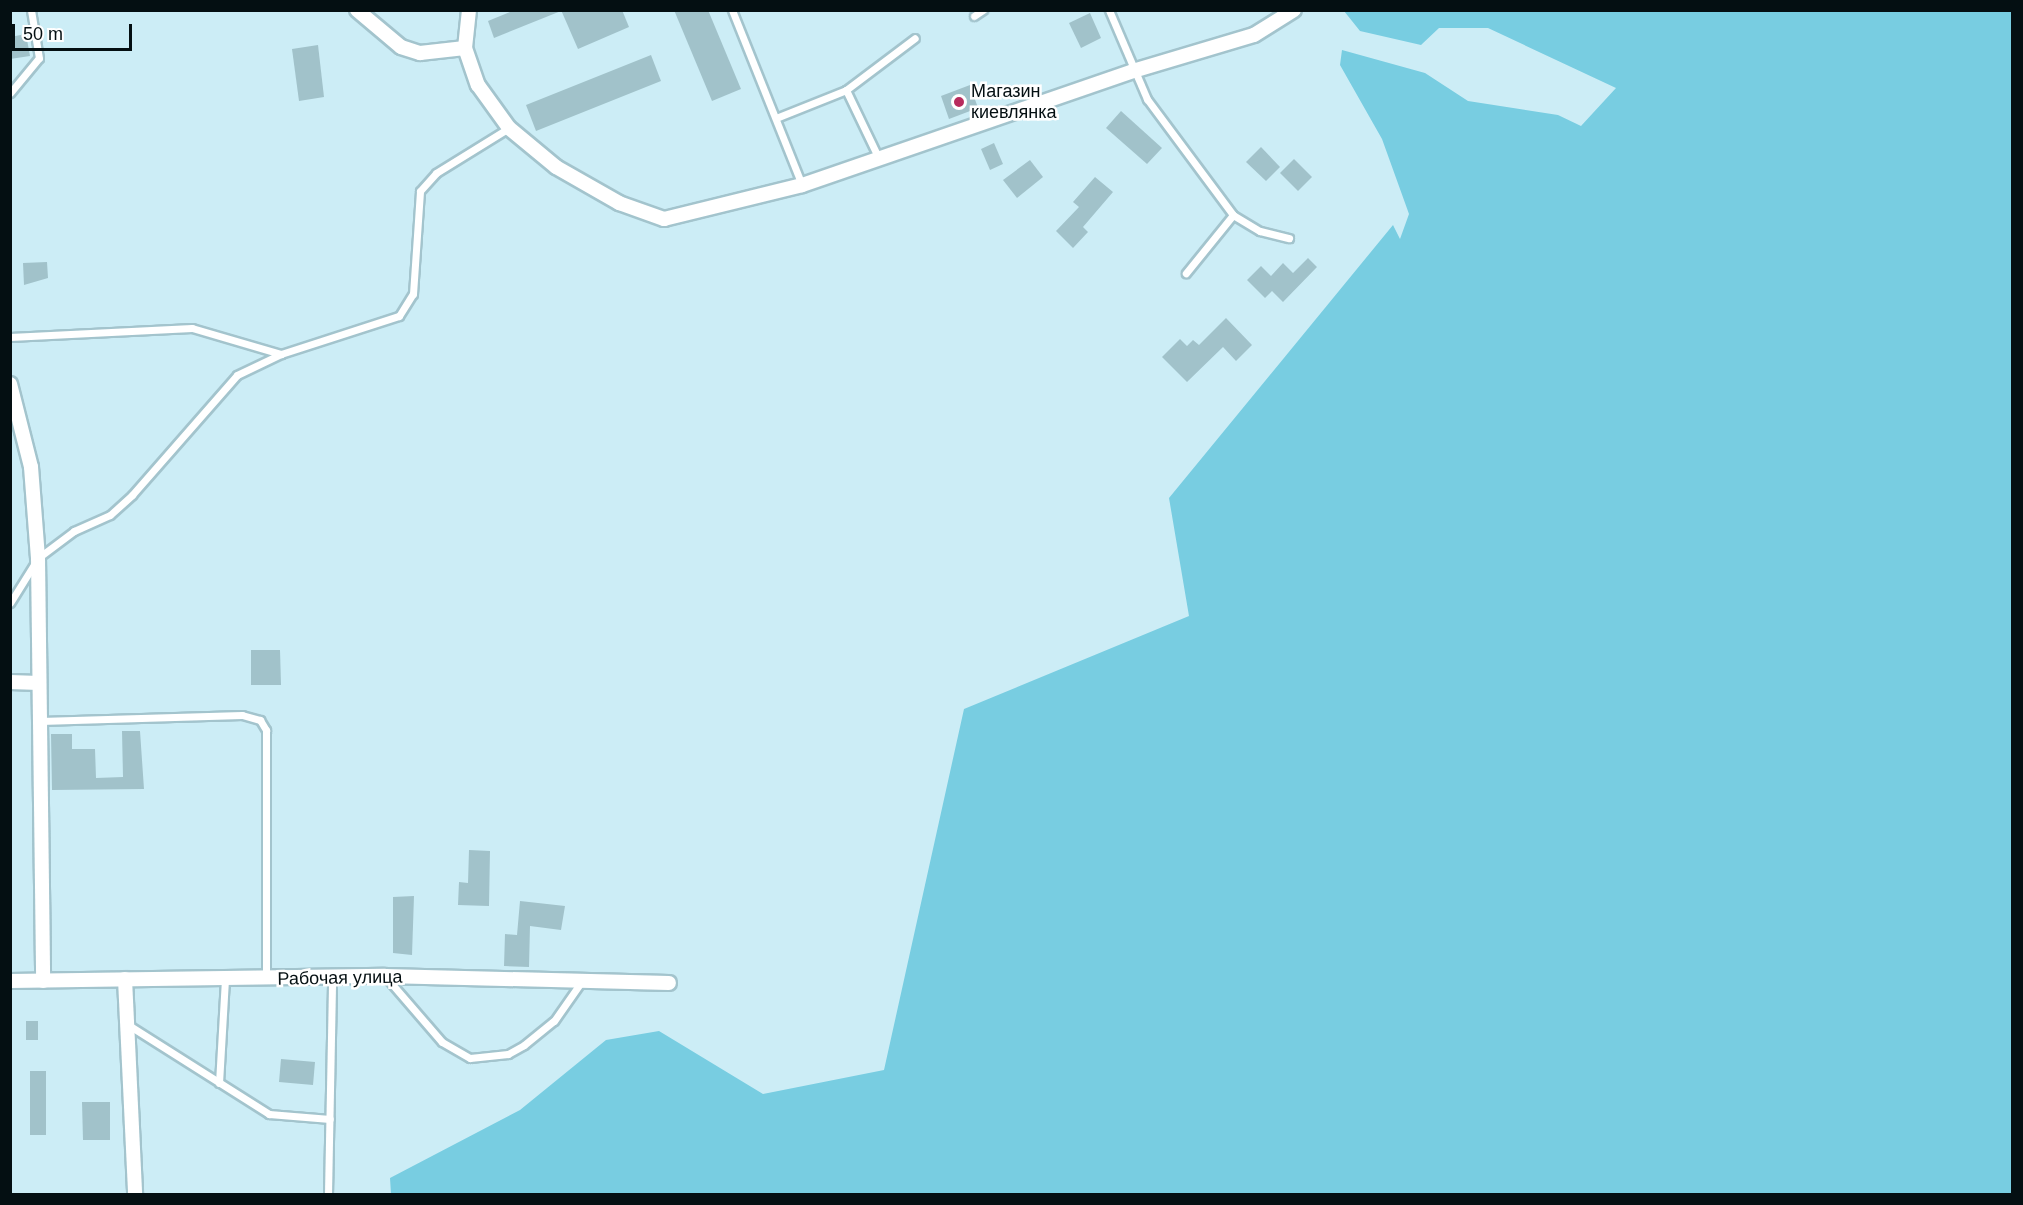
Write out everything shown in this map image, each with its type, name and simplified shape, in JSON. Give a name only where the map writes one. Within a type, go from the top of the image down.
[{"type":"street","points":[[357,10],[411,50],[440,54],[465,48]]},
{"type":"street","points":[[469,10],[465,48],[478,85],[509,128],[556,167],[610,198],[664,219],[802,184],[1133,71],[1254,36],[1294,10]]},
{"type":"street","points":[[10,384],[31,466],[38,558],[43,981]]},
{"type":"street","points":[[10,682],[39,683]]},
{"type":"street","name":"Рабочая улица","points":[[10,981],[385,976],[669,983]]},
{"type":"street","points":[[125,979],[130,1026],[135,1194]]},
{"type":"lane","points":[[10,93],[39,58],[31,10]]},
{"type":"lane","points":[[732,10],[802,184]]},
{"type":"lane","points":[[974,16],[983,10]]},
{"type":"lane","points":[[1109,10],[1133,71],[1162,120],[1233,215],[1260,231],[1289,238]]},
{"type":"lane","points":[[776,118],[846,90],[915,38]]},
{"type":"lane","points":[[846,90],[879,159]]},
{"type":"lane","points":[[10,603],[38,558],[74,531],[110,515],[237,375],[280,354],[399,316],[413,294],[420,191],[436,173],[509,128]]},
{"type":"lane","points":[[1186,273],[1233,215]]},
{"type":"lane","points":[[10,337],[192,328],[280,354]]},
{"type":"lane","points":[[40,721],[242,715],[260,720],[266,730],[267,978]]},
{"type":"lane","points":[[328,1194],[332,976]]},
{"type":"lane","points":[[385,976],[442,1042],[470,1058],[508,1054],[524,1045],[554,1021],[582,981]]},
{"type":"lane","points":[[219,1083],[225,978]]},
{"type":"lane","points":[[130,1026],[269,1114],[330,1119]]},
{"type":"shaded area","points":[[1344,11],[2012,11],[2012,1194],[391,1194],[390,1178],[520,1110],[606,1040],[659,1031],[763,1094],[884,1070],[964,709],[1189,616],[1169,498],[1393,225],[1400,239],[1409,214],[1382,139],[1340,65],[1342,50],[1425,73],[1468,101],[1558,115],[1581,126],[1616,88],[1488,28],[1439,28],[1421,45],[1360,31]]},
{"type":"building","points":[[515,10],[561,11],[494,38],[488,21]]},
{"type":"building","points":[[561,10],[622,10],[629,27],[578,49]]},
{"type":"building","points":[[674,10],[708,10],[741,89],[712,101]]},
{"type":"building","points":[[1090,13],[1101,38],[1081,48],[1069,23]]},
{"type":"building","points":[[26,34],[30,56],[10,59],[10,37]]},
{"type":"building","points":[[318,45],[324,97],[299,101],[292,49]]},
{"type":"building","points":[[651,55],[661,81],[536,131],[526,105]]},
{"type":"building","name":"Магазин киевлянка","points":[[970,85],[978,108],[949,119],[941,96]]},
{"type":"building","points":[[1121,111],[1162,148],[1147,164],[1106,128]]},
{"type":"building","points":[[994,143],[1003,164],[990,170],[981,149]]},
{"type":"building","points":[[1261,147],[1280,167],[1266,181],[1246,162]]},
{"type":"building","points":[[1294,159],[1312,177],[1298,191],[1280,173]]},
{"type":"building","points":[[1030,160],[1043,177],[1017,198],[1003,180]]},
{"type":"building","points":[[1095,177],[1113,192],[1083,227],[1088,232],[1073,248],[1056,231],[1079,207],[1073,202]]},
{"type":"building","points":[[1308,258],[1317,267],[1283,302],[1272,291],[1265,298],[1247,280],[1261,266],[1271,276],[1283,263],[1293,273]]},
{"type":"building","points":[[47,262],[48,278],[24,285],[23,263]]},
{"type":"building","points":[[1226,318],[1252,345],[1236,361],[1223,347],[1187,382],[1162,357],[1180,339],[1187,346],[1193,340],[1199,345]]},
{"type":"building","points":[[251,650],[280,650],[281,685],[251,685]]},
{"type":"building","points":[[122,731],[140,731],[144,789],[52,790],[51,734],[72,734],[72,749],[95,749],[96,778],[123,777]]},
{"type":"building","points":[[469,850],[490,851],[489,906],[458,905],[459,882],[468,883]]},
{"type":"building","points":[[414,896],[412,955],[393,953],[393,897]]},
{"type":"building","points":[[520,901],[565,906],[561,930],[530,926],[529,967],[504,966],[505,934],[517,935]]},
{"type":"building","points":[[26,1021],[38,1021],[38,1040],[26,1040]]},
{"type":"building","points":[[281,1059],[315,1062],[313,1085],[279,1082]]},
{"type":"building","points":[[30,1071],[46,1071],[46,1135],[30,1135]]},
{"type":"building","points":[[82,1102],[110,1102],[110,1140],[83,1140]]},
{"type":"place","name":"Магазин киевлянка","points":[[959,102]]}]
